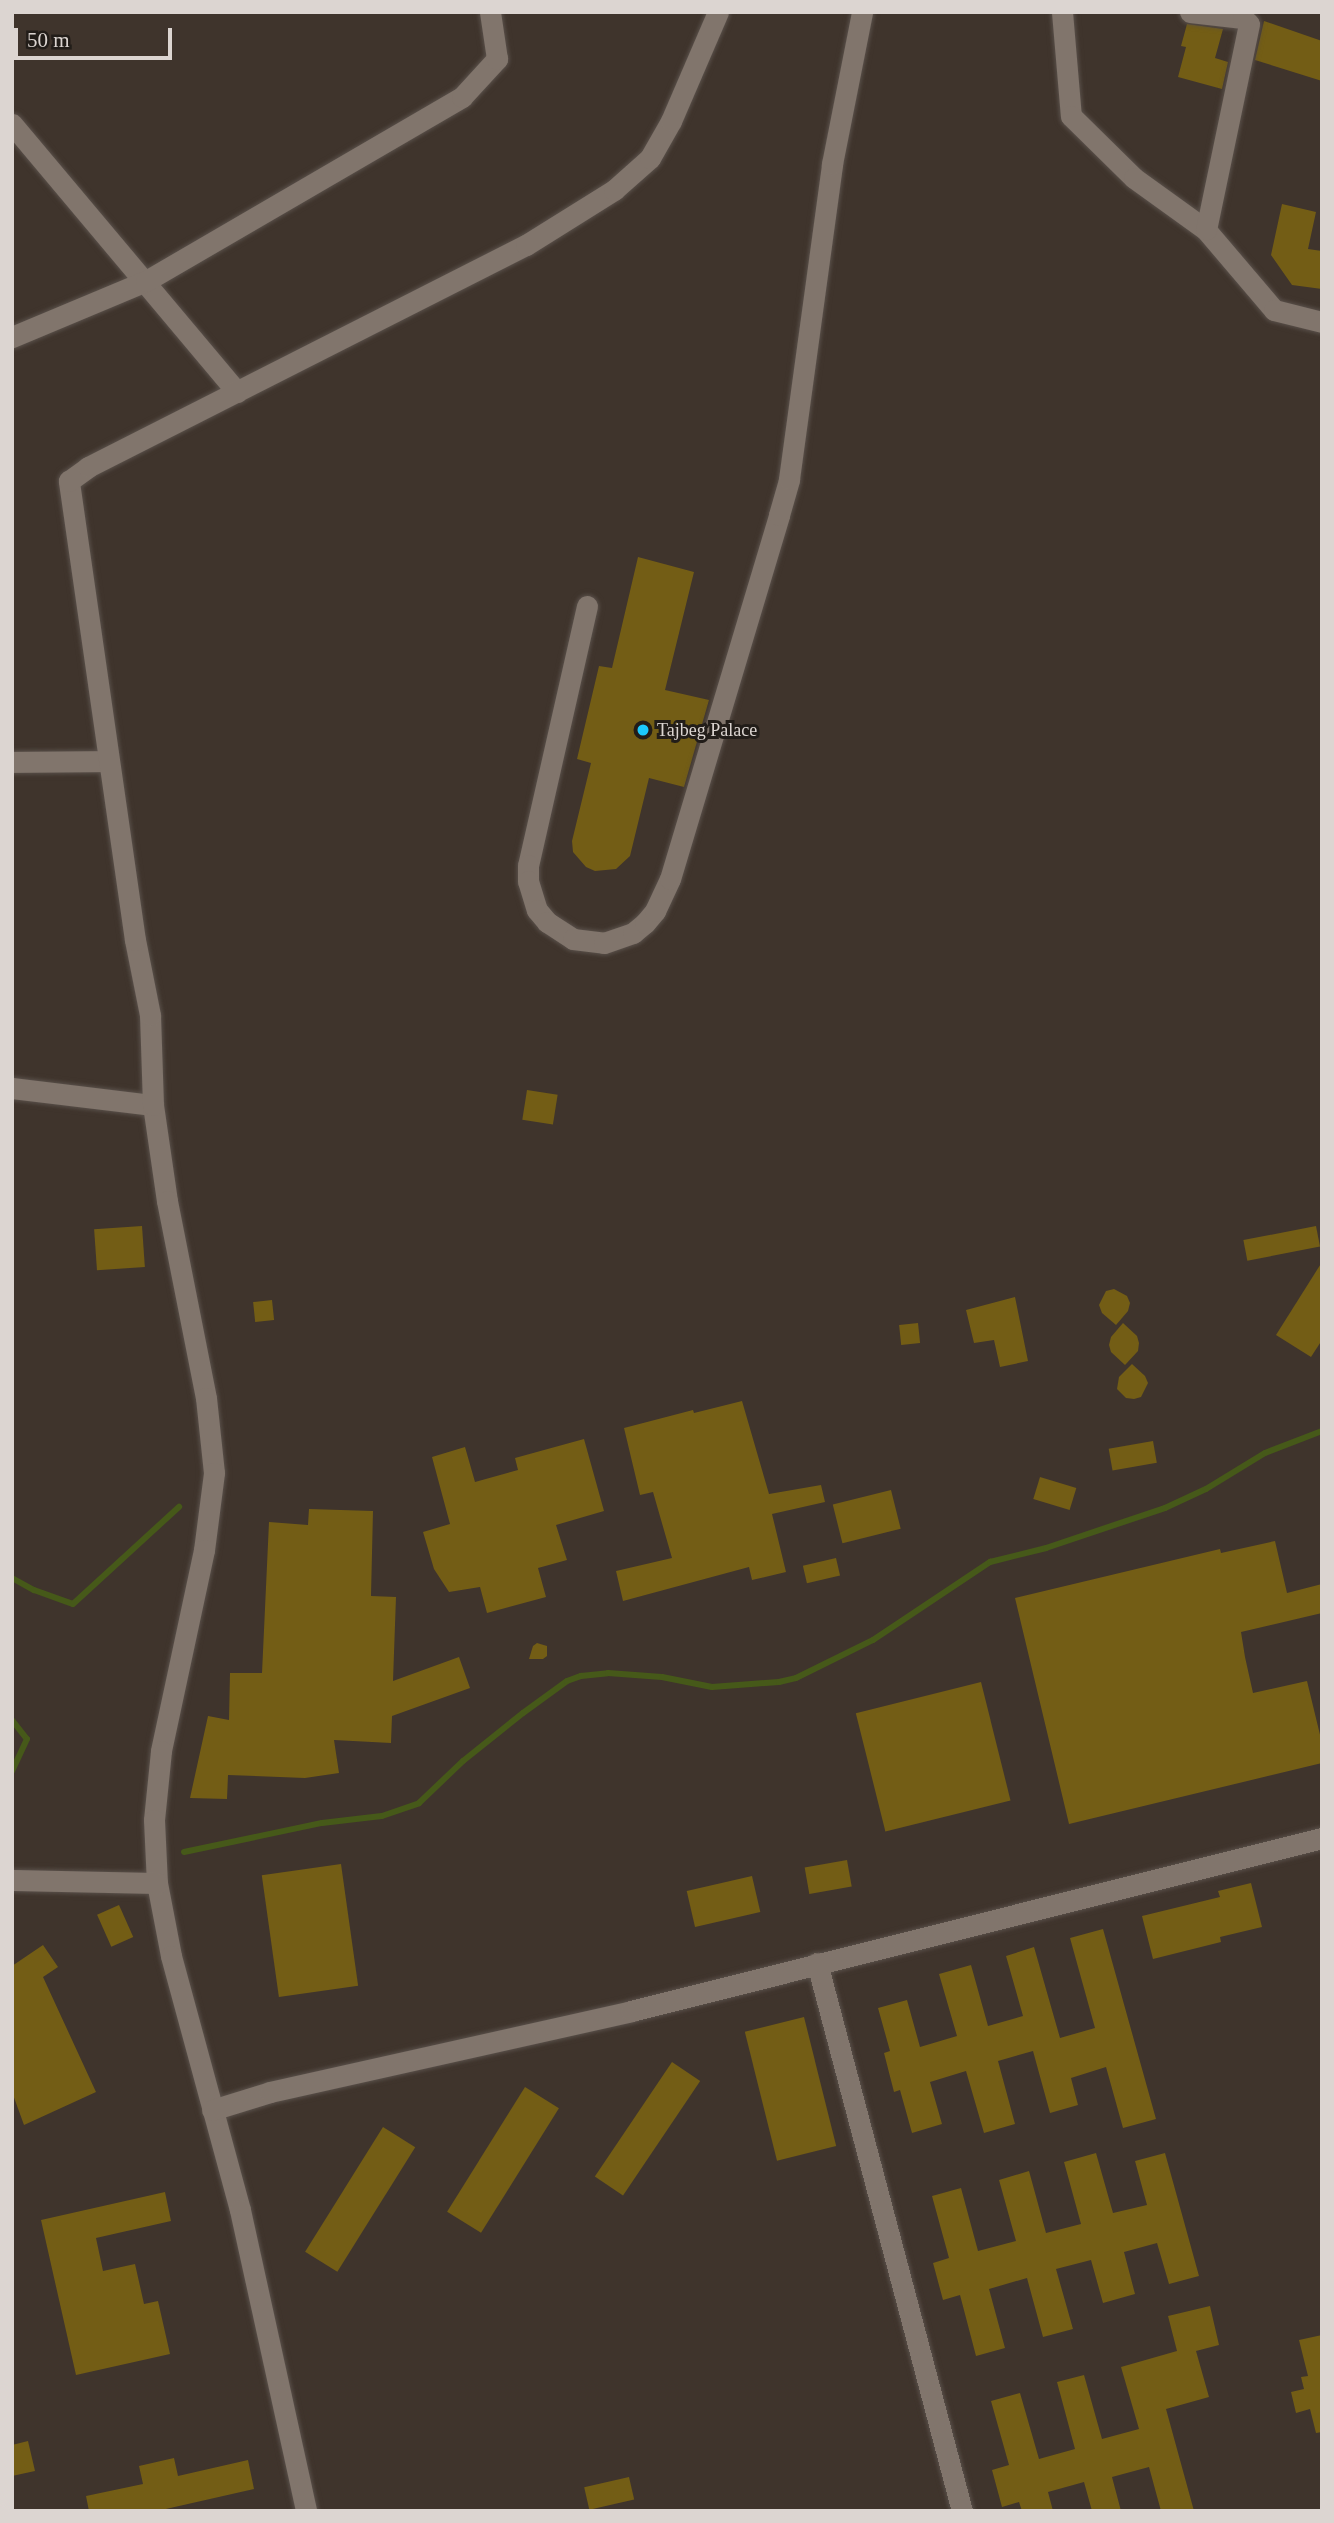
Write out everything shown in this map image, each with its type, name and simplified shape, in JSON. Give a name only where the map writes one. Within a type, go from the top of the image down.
[{"type":"street","points":[[12,337],[146,281],[462,97],[497,60],[490,12]]},
{"type":"street","points":[[306,2511],[240,2210],[171,1956],[157,1883],[153,1819],[161,1751],[204,1550],[214,1473],[206,1398],[167,1201],[153,1105],[150,1015],[135,940],[69,481],[88,467],[526,245],[614,190],[650,158],[671,121],[718,12]]},
{"type":"street","points":[[587,606],[528,865],[527,881],[537,910],[547,922],[573,939],[604,943],[634,933],[645,923],[655,911],[670,879],[789,479],[832,164],[862,12]]},
{"type":"street","points":[[1062,12],[1071,116],[1134,178],[1206,230],[1274,310],[1322,322]]},
{"type":"street","points":[[1190,12],[1243,18],[1249,24],[1206,230]]},
{"type":"street","points":[[12,124],[237,392]]},
{"type":"street","points":[[12,762],[108,761]]},
{"type":"street","points":[[12,1088],[153,1105]]},
{"type":"street","points":[[212,2110],[270,2091],[631,2011],[1322,1838]]},
{"type":"street","points":[[12,1880],[157,1883]]},
{"type":"street","points":[[817,1963],[962,2511]]},
{"type":"building","points":[[1264,21],[1322,41],[1322,81],[1255,60]]},
{"type":"building","points":[[1187,24],[1223,29],[1215,58],[1228,62],[1222,89],[1178,77],[1186,47],[1181,46]]},
{"type":"building","points":[[1282,204],[1316,212],[1308,249],[1322,251],[1322,289],[1292,285],[1271,255]]},
{"type":"building","name":"Tajbeg Palace","points":[[638,557],[694,572],[665,690],[709,700],[684,787],[649,778],[630,856],[616,869],[595,871],[586,867],[573,852],[572,841],[591,763],[577,759],[599,666],[612,668]]},
{"type":"building","points":[[527,1090],[558,1095],[553,1124],[522,1120]]},
{"type":"building","points":[[142,1226],[145,1267],[97,1270],[94,1229]]},
{"type":"building","points":[[1316,1226],[1320,1247],[1247,1261],[1243,1240]]},
{"type":"building","points":[[1322,1262],[1322,1340],[1311,1357],[1276,1335]]},
{"type":"building","points":[[1114,1289],[1127,1296],[1130,1303],[1128,1311],[1116,1325],[1102,1313],[1099,1305],[1106,1291]]},
{"type":"building","points":[[1015,1297],[1028,1361],[1000,1367],[994,1340],[974,1343],[966,1310]]},
{"type":"building","points":[[272,1300],[274,1320],[255,1322],[253,1302]]},
{"type":"building","points":[[918,1323],[920,1343],[901,1345],[899,1325]]},
{"type":"building","points":[[1123,1323],[1137,1336],[1139,1343],[1138,1351],[1125,1365],[1111,1352],[1109,1345],[1111,1337]]},
{"type":"building","points":[[1132,1364],[1145,1376],[1148,1383],[1141,1397],[1134,1399],[1126,1398],[1117,1389],[1119,1377]]},
{"type":"building","points":[[742,1401],[769,1494],[821,1485],[825,1502],[772,1514],[786,1572],[752,1580],[749,1567],[623,1601],[616,1571],[672,1558],[653,1492],[640,1495],[624,1428],[693,1410],[694,1413]]},
{"type":"building","points":[[584,1439],[604,1511],[556,1525],[567,1560],[538,1568],[546,1597],[487,1613],[480,1587],[449,1592],[434,1569],[423,1532],[450,1524],[432,1457],[465,1447],[475,1482],[518,1470],[515,1458]]},
{"type":"building","points":[[1153,1441],[1157,1463],[1113,1470],[1109,1449]]},
{"type":"building","points":[[1040,1477],[1076,1488],[1070,1510],[1033,1499]]},
{"type":"building","points":[[891,1490],[901,1529],[842,1543],[833,1505]]},
{"type":"building","points":[[309,1509],[373,1511],[371,1596],[396,1597],[393,1681],[459,1657],[470,1688],[392,1716],[391,1743],[334,1740],[339,1773],[305,1778],[228,1775],[227,1799],[190,1798],[208,1716],[229,1720],[230,1673],[262,1673],[269,1522],[308,1525]]},
{"type":"building","points":[[1275,1541],[1287,1593],[1322,1584],[1322,1613],[1241,1632],[1245,1657],[1253,1693],[1307,1681],[1322,1743],[1322,1763],[1069,1824],[1015,1598],[1220,1549],[1221,1553]]},
{"type":"building","points":[[836,1558],[840,1576],[807,1583],[803,1566]]},
{"type":"building","points":[[537,1643],[547,1646],[547,1656],[543,1659],[529,1659],[533,1646]]},
{"type":"building","points":[[981,1682],[1011,1800],[885,1832],[856,1713]]},
{"type":"building","points":[[847,1860],[852,1887],[809,1894],[805,1867]]},
{"type":"building","points":[[341,1864],[358,1986],[279,1997],[262,1875]]},
{"type":"building","points":[[752,1876],[760,1912],[695,1927],[687,1891]]},
{"type":"building","points":[[1251,1883],[1262,1927],[1220,1937],[1221,1942],[1153,1959],[1142,1916],[1220,1897],[1218,1891]]},
{"type":"building","points":[[119,1905],[133,1937],[111,1947],[97,1915]]},
{"type":"building","points":[[1103,1929],[1156,2119],[1123,2128],[1106,2067],[1071,2078],[1078,2105],[1050,2113],[1033,2051],[998,2061],[1015,2124],[984,2133],[966,2071],[930,2082],[942,2124],[912,2133],[900,2090],[894,2092],[884,2053],[890,2051],[878,2008],[907,2000],[920,2047],[957,2036],[939,1974],[971,1965],[988,2026],[1023,2016],[1006,1956],[1034,1947],[1060,2038],[1095,2028],[1070,1938]]},
{"type":"building","points":[[43,1945],[58,1967],[43,1977],[96,2092],[24,2125],[12,2092],[12,1966]]},
{"type":"building","points":[[804,2017],[836,2146],[777,2161],[745,2032]]},
{"type":"building","points":[[672,2062],[700,2081],[623,2195],[595,2176]]},
{"type":"building","points":[[525,2087],[559,2108],[481,2233],[447,2212]]},
{"type":"building","points":[[383,2127],[415,2147],[337,2272],[305,2252]]},
{"type":"building","points":[[1096,2153],[1113,2213],[1147,2205],[1135,2161],[1165,2153],[1199,2276],[1169,2284],[1157,2243],[1124,2252],[1135,2294],[1103,2303],[1091,2260],[1056,2269],[1073,2329],[1043,2337],[1027,2278],[989,2289],[1005,2348],[976,2356],[960,2295],[943,2300],[933,2263],[949,2258],[932,2196],[961,2188],[978,2251],[1016,2241],[999,2180],[1029,2171],[1046,2233],[1081,2224],[1064,2162]]},
{"type":"building","points":[[165,2192],[171,2221],[96,2238],[103,2271],[135,2264],[144,2304],[158,2301],[170,2354],[76,2375],[41,2220]]},
{"type":"building","points":[[1210,2306],[1219,2345],[1196,2351],[1209,2397],[1166,2409],[1194,2511],[1161,2511],[1149,2467],[1112,2477],[1121,2511],[1092,2511],[1084,2482],[1048,2492],[1053,2511],[1022,2511],[1019,2502],[1002,2507],[992,2470],[1009,2465],[991,2401],[1020,2393],[1039,2459],[1075,2449],[1057,2382],[1084,2375],[1102,2439],[1139,2429],[1121,2367],[1177,2351],[1168,2316]]},
{"type":"building","points":[[1322,2335],[1322,2432],[1316,2433],[1310,2409],[1296,2413],[1291,2392],[1304,2389],[1301,2377],[1308,2376],[1299,2340]]},
{"type":"building","points":[[28,2441],[35,2471],[12,2476],[12,2445]]},
{"type":"building","points":[[174,2458],[178,2476],[248,2460],[254,2489],[157,2511],[89,2511],[86,2496],[143,2484],[139,2466]]},
{"type":"building","points":[[629,2477],[634,2499],[589,2510],[584,2487]]},
{"type":"waterway","points":[[184,1852],[322,1823],[382,1816],[419,1803],[463,1761],[523,1713],[567,1681],[581,1676],[608,1673],[662,1677],[712,1687],[779,1682],[796,1678],[873,1640],[990,1562],[1046,1548],[1165,1508],[1206,1489],[1265,1453],[1322,1431]]},
{"type":"waterway","points":[[12,1578],[34,1590],[73,1604],[179,1507]]},
{"type":"waterway","points":[[12,1720],[27,1739],[12,1771]]},
{"type":"place","name":"Tajbeg Palace","points":[[643,730]]}]
